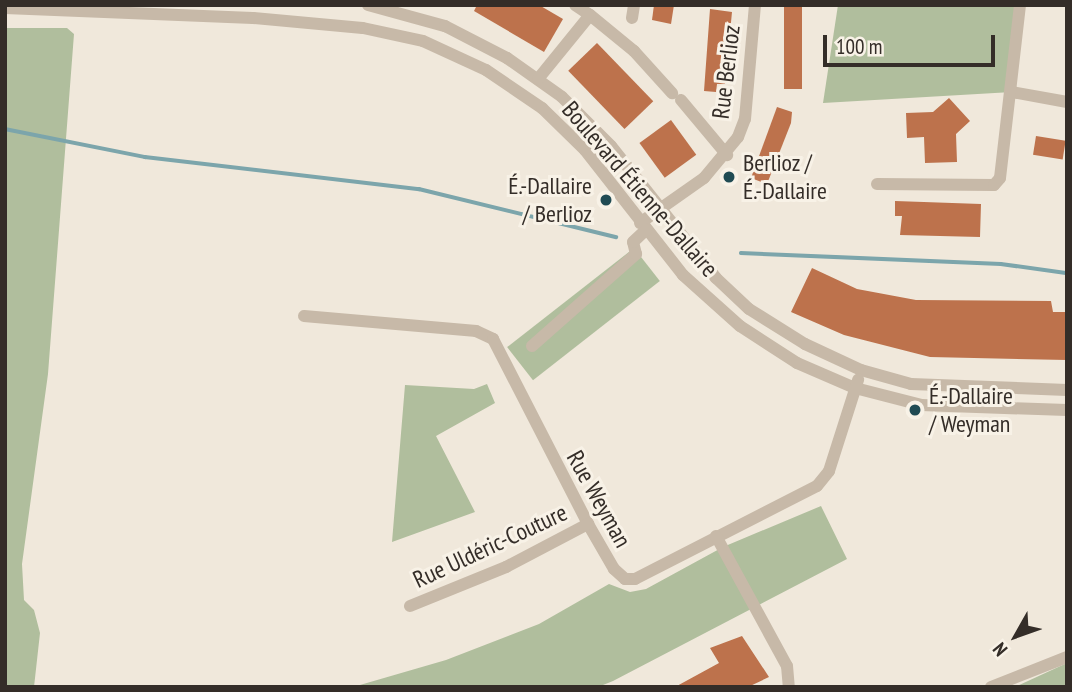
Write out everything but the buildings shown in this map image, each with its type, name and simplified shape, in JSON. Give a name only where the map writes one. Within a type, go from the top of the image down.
[{"type":"street","name":"Boulevard Étienne-Dallaire","points":[[368,5],[445,26],[538,79],[611,146],[704,266],[749,309],[805,344],[861,370],[929,387],[1067,390]]},
{"type":"street","points":[[575,5],[634,51],[727,155]]},
{"type":"street","name":"Rue Berlioz","points":[[643,226],[658,210],[727,155],[745,119],[755,5]]},
{"type":"street","points":[[877,184],[994,185],[1000,178],[1020,5]]},
{"type":"street","name":"Boulevard Étienne-Dallaire","points":[[5,8],[332,24],[423,41],[486,70],[542,108],[585,150],[643,226],[740,326],[797,363],[855,388],[950,409],[1067,410]]},
{"type":"street","points":[[538,79],[590,16]]},
{"type":"street","points":[[1012,92],[1067,102]]},
{"type":"street","points":[[531,346],[636,254],[633,242],[643,226]]},
{"type":"street","name":"Rue Weyman","points":[[304,316],[476,331],[492,338],[588,524],[614,569],[625,579],[635,579],[825,479],[861,370]]},
{"type":"street","name":"Rue Uldéric-Couture","points":[[410,606],[506,567],[588,524]]},
{"type":"street","points":[[716,536],[787,666],[789,687]]},
{"type":"street","points":[[991,687],[1067,657]]},
{"type":"green space","points":[[838,5],[1020,5],[1012,92],[823,103]]},
{"type":"green space","points":[[5,28],[67,28],[74,34],[48,374],[22,564],[24,600],[34,610],[40,633],[34,687],[5,687]]},
{"type":"green space","points":[[634,248],[660,281],[533,380],[507,347]]},
{"type":"green space","points":[[487,384],[495,403],[436,436],[475,512],[392,542],[405,385],[474,389]]},
{"type":"green space","points":[[821,506],[847,559],[598,687],[353,687],[446,660],[539,624],[609,584],[630,592],[646,589],[723,547]]},
{"type":"green space","points":[[1067,663],[1067,687],[1015,687]]},
{"type":"waterway","points":[[5,129],[145,157],[419,189],[616,237]]},
{"type":"waterway","points":[[741,253],[1001,264],[1067,273]]},
{"type":"place","name":"Berlioz / É.-Dallaire","points":[[729,177]]},
{"type":"place","name":"É.-Dallaire / Berlioz","points":[[606,200]]},
{"type":"place","name":"É.-Dallaire / Weyman","points":[[915,410]]}]
